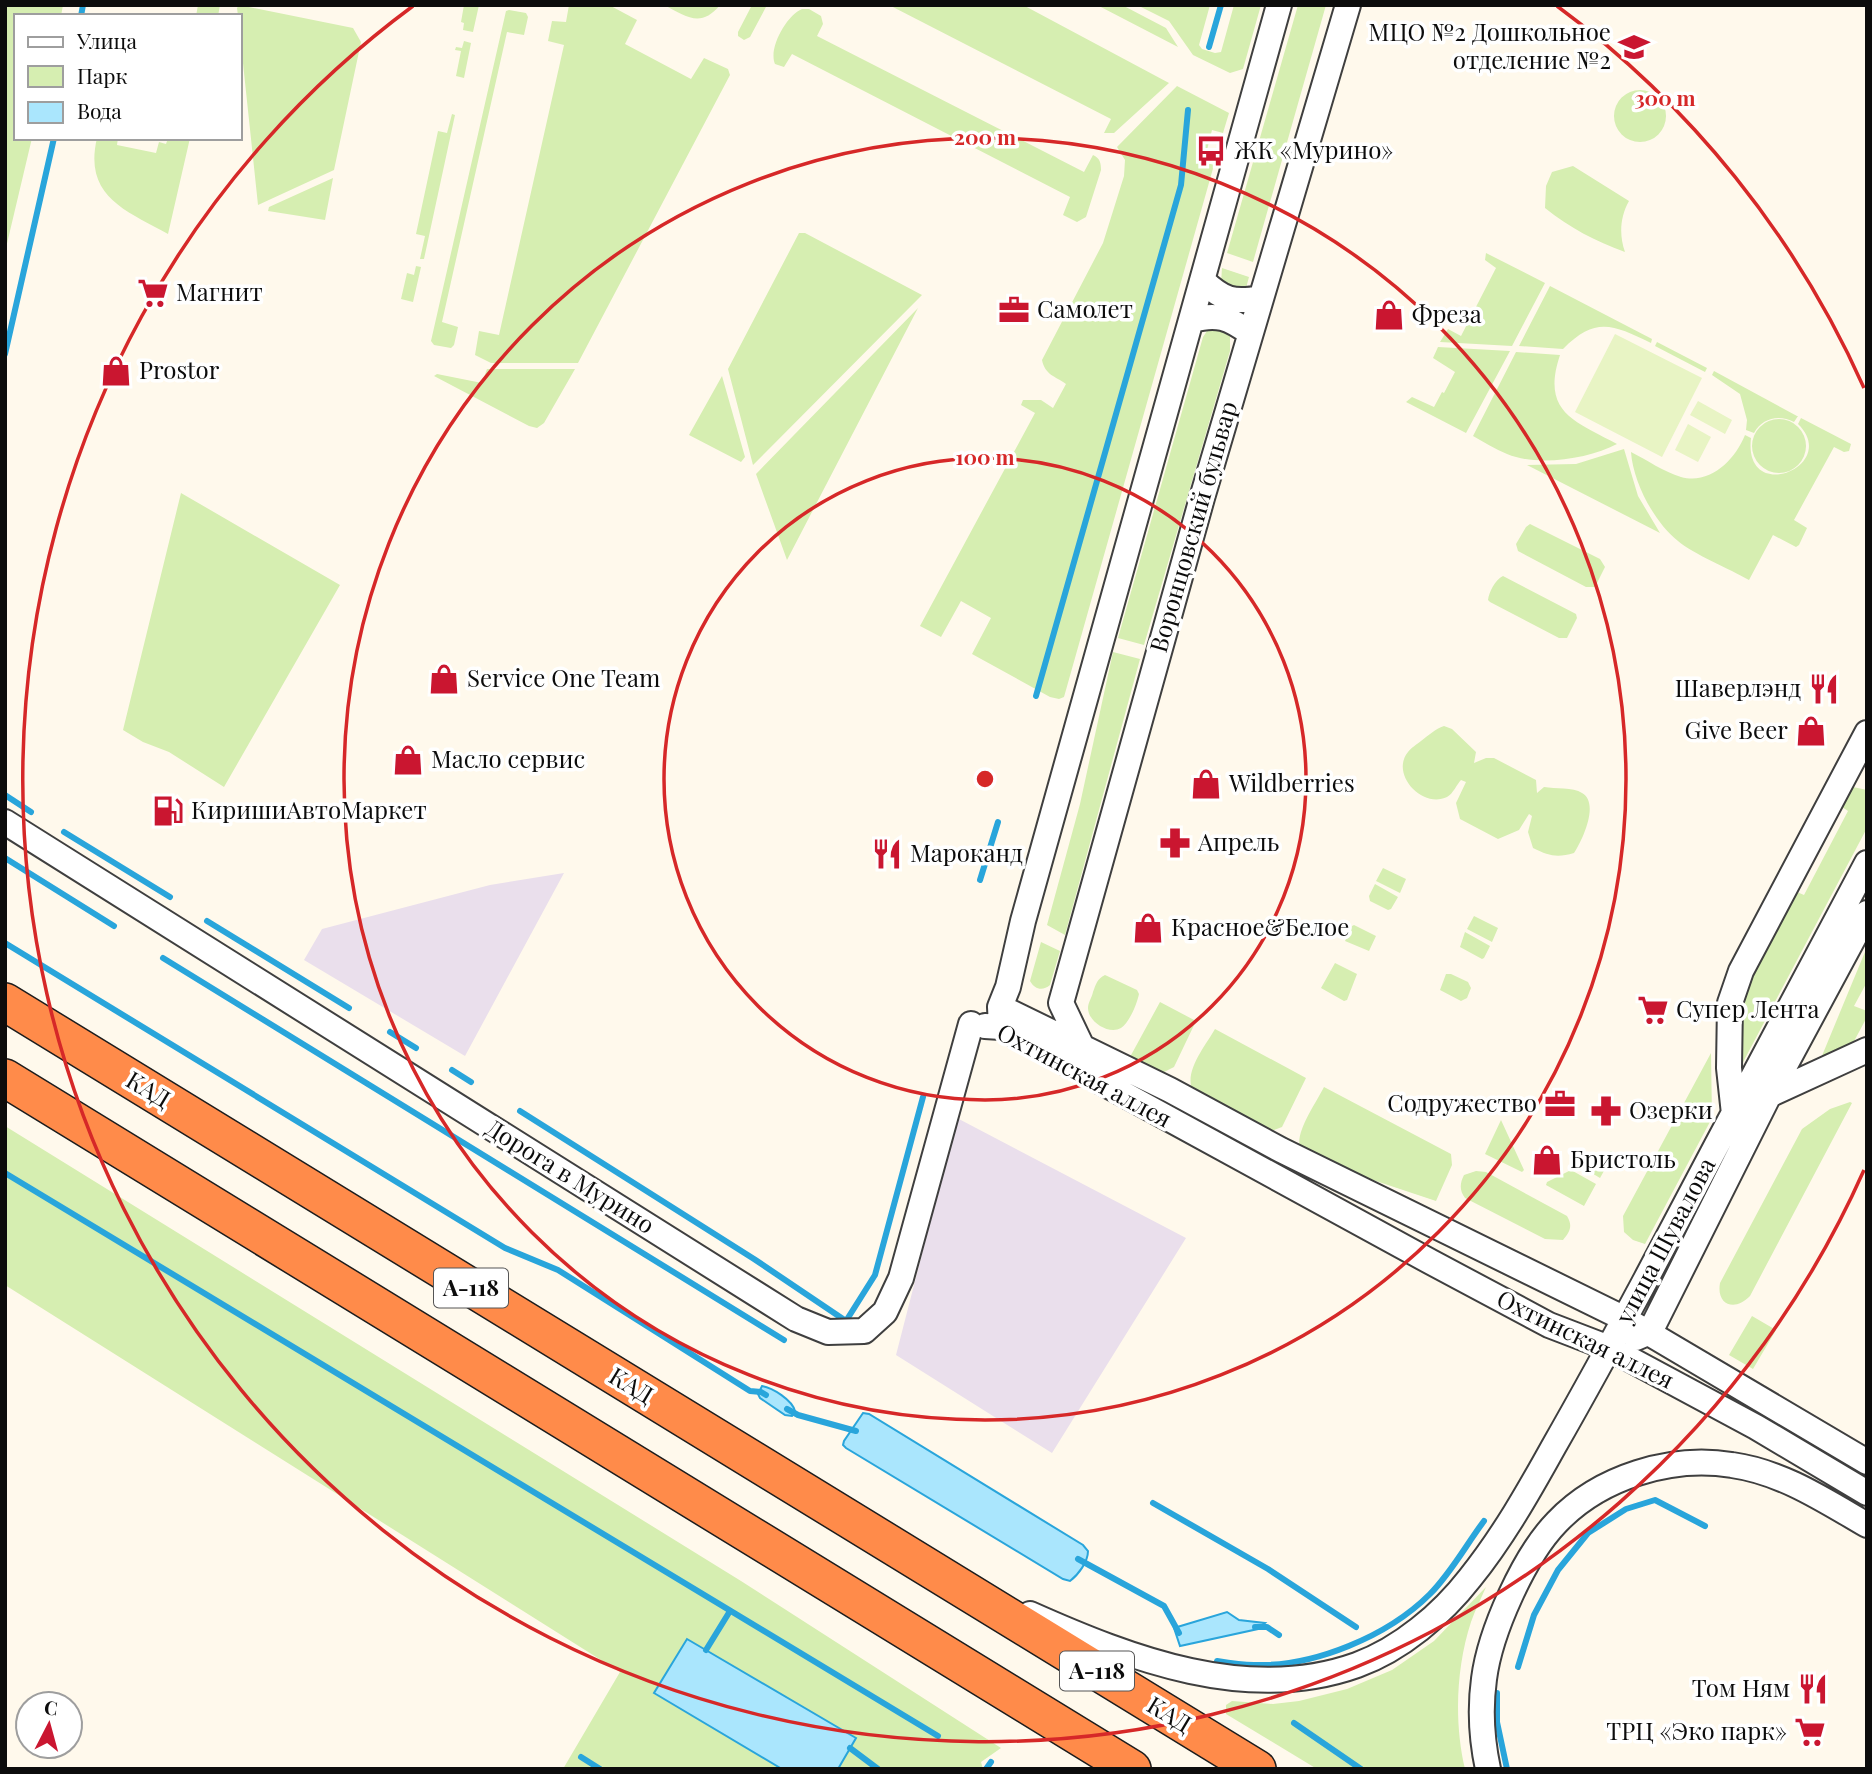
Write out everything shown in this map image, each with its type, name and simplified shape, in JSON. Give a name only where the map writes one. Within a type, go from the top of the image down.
[{"type":"highway","name":"КАД","points":[[5,1002],[1257,1769]]},
{"type":"highway","name":"А-118","points":[[5,1078],[1132,1769]]},
{"type":"street","points":[[1003,1007],[1023,921],[1279,5]]},
{"type":"street","name":"Воронцовский бульвар","points":[[1061,1003],[1180,573],[1348,5]]},
{"type":"street","points":[[1203,281],[1217,295],[1239,302],[1261,298]]},
{"type":"street","points":[[1192,320],[1211,315],[1234,321],[1250,333]]},
{"type":"street","points":[[1734,1114],[1729,1068],[1730,1003],[1748,959],[1867,733]]},
{"type":"street","name":"Дорога в Мурино","points":[[5,822],[796,1319],[828,1332],[864,1331],[885,1312],[901,1278],[971,1024]]},
{"type":"street","name":"улица Шувалова","points":[[1609,1348],[1867,863]]},
{"type":"street","name":"улица Шувалова","points":[[1609,1348],[1650,1332],[1769,1095],[1867,913]]},
{"type":"street","points":[[1003,1007],[1010,1001],[1020,1011],[1033,1014],[1047,1012],[1061,1003],[1082,1047]]},
{"type":"street","name":"Охтинская аллея","points":[[971,1024],[1003,1007]]},
{"type":"street","name":"Охтинская аллея","points":[[1003,1007],[1170,1090],[1281,1150],[1625,1318],[1863,1455]]},
{"type":"street","name":"Охтинская аллея","points":[[1003,1007],[1442,1269],[1549,1325],[1609,1348],[1756,1427],[1867,1493]]},
{"type":"street","points":[[1769,1095],[1867,1050]]},
{"type":"street","points":[[936,1573],[1053,1624],[1185,1671],[1261,1681],[1327,1675],[1362,1664],[1427,1624],[1470,1580],[1524,1499],[1609,1348]]},
{"type":"street","points":[[1488,1769],[1482,1720],[1484,1678],[1497,1629],[1535,1548],[1557,1521],[1585,1498],[1622,1479],[1661,1466],[1691,1463],[1731,1464],[1768,1473],[1797,1485],[1867,1525]]},
{"type":"shaded area","points":[[564,873],[465,1056],[304,960],[322,929],[490,885]]},
{"type":"shaded area","points":[[957,1118],[1186,1238],[1052,1453],[896,1355]]},
{"type":"green space","points":[[5,5],[63,5],[61,14],[14,14],[14,140],[32,140],[5,252]]},
{"type":"green space","points":[[198,5],[220,5],[218,14],[196,14]]},
{"type":"green space","points":[[239,5],[353,28],[361,42],[334,170],[258,205],[242,54],[242,14],[238,14]]},
{"type":"green space","points":[[464,5],[479,5],[473,32],[463,30],[464,23],[461,22]]},
{"type":"green space","points":[[569,5],[609,5],[637,20],[625,44],[691,79],[704,58],[728,69],[730,75],[578,363],[491,363],[475,355],[479,331],[499,335],[564,45],[548,41],[552,21],[566,22]]},
{"type":"green space","points":[[664,5],[720,5],[706,16],[694,18]]},
{"type":"green space","points":[[752,5],[767,5],[750,37],[744,40],[738,36],[738,32]]},
{"type":"green space","points":[[889,5],[1023,5],[1169,83],[1114,133],[1104,133],[1111,119]]},
{"type":"green space","points":[[1097,5],[1122,5],[1166,28],[1178,47]]},
{"type":"green space","points":[[1137,5],[1210,5],[1199,45],[1202,49],[1215,53],[1221,52],[1234,5],[1261,5],[1243,69],[1230,73],[1193,55],[1169,21]]},
{"type":"green space","points":[[1298,5],[1326,5],[1253,262],[1227,253]]},
{"type":"green space","points":[[802,9],[809,9],[821,16],[823,24],[817,36],[1084,172],[1093,155],[1095,156],[1100,161],[1101,170],[1086,217],[1077,222],[1063,215],[1070,197],[792,54],[784,67],[775,64],[774,50],[780,33],[790,18]]},
{"type":"green space","points":[[506,11],[526,13],[528,17],[524,35],[507,32],[442,322],[458,327],[454,345],[451,348],[434,345],[431,341]]},
{"type":"green space","points":[[464,41],[471,43],[464,78],[456,76],[461,51],[455,50],[456,47],[462,48]]},
{"type":"green space","points":[[1177,86],[1229,113],[1223,133],[1212,130],[1204,162],[1214,165],[1064,697],[1059,699],[1050,697],[972,654],[991,618],[961,601],[941,637],[920,626],[1035,413],[1021,405],[1023,400],[1041,400],[1053,408],[1066,384],[1048,372],[1042,360],[1103,243],[1124,176],[1125,160],[1117,147]]},
{"type":"green space","points":[[1640,90],[1659,97],[1666,116],[1659,135],[1640,142],[1621,135],[1614,116],[1621,97]]},
{"type":"green space","points":[[452,114],[455,115],[424,259],[420,259],[425,236],[416,234],[438,131],[447,133]]},
{"type":"green space","points":[[97,140],[118,140],[117,145],[156,153],[159,142],[166,144],[167,140],[190,140],[168,234],[112,200],[96,175],[94,158]]},
{"type":"green space","points":[[1573,166],[1629,201],[1621,226],[1625,252],[1583,233],[1545,208],[1546,186],[1552,172]]},
{"type":"green space","points":[[333,178],[325,220],[268,211],[269,207]]},
{"type":"green space","points":[[799,233],[805,233],[922,295],[753,465],[728,369]]},
{"type":"green space","points":[[1486,253],[1545,283],[1512,346],[1440,342],[1448,329],[1461,336],[1496,268],[1485,260]]},
{"type":"green space","points":[[416,266],[421,267],[413,302],[401,299],[407,273],[414,275]]},
{"type":"green space","points":[[1222,268],[1249,277],[1246,288],[1237,293],[1221,283]]},
{"type":"green space","points":[[1550,286],[1652,339],[1651,343],[1615,328],[1605,327],[1585,332],[1563,349],[1519,346]]},
{"type":"green space","points":[[918,308],[787,560],[756,474]]},
{"type":"green space","points":[[1214,326],[1230,334],[1230,351],[1144,645],[1118,638],[1203,337],[1209,328]]},
{"type":"green space","points":[[1615,334],[1702,378],[1662,457],[1575,412]]},
{"type":"green space","points":[[1657,342],[1707,368],[1705,372],[1655,346]]},
{"type":"green space","points":[[1438,347],[1510,351],[1466,433],[1406,402],[1412,397],[1434,407],[1442,392],[1444,393],[1455,372],[1433,358]]},
{"type":"green space","points":[[1516,352],[1560,355],[1555,374],[1558,402],[1575,421],[1617,444],[1592,454],[1548,461],[1507,454],[1473,436]]},
{"type":"green space","points":[[487,369],[575,369],[544,423],[537,428],[434,376],[437,374],[482,383]]},
{"type":"green space","points":[[1714,371],[1798,416],[1794,422],[1783,418],[1771,419],[1754,433],[1746,430],[1747,420],[1740,394],[1712,375]]},
{"type":"green space","points":[[722,376],[745,457],[741,462],[689,435]]},
{"type":"green space","points":[[1698,401],[1732,420],[1725,434],[1690,415]]},
{"type":"green space","points":[[1801,418],[1851,444],[1849,451],[1844,452],[1834,447],[1794,520],[1807,528],[1799,545],[1796,547],[1773,535],[1749,580],[1685,546],[1669,533],[1646,501],[1636,476],[1631,452],[1675,475],[1692,479],[1711,474],[1720,468],[1735,453],[1745,435],[1751,438],[1752,459],[1761,470],[1774,475],[1788,472],[1800,465],[1808,453],[1808,439],[1798,424]]},
{"type":"green space","points":[[1779,419],[1798,427],[1806,446],[1798,465],[1779,473],[1760,465],[1752,446],[1760,427]]},
{"type":"green space","points":[[1688,424],[1711,437],[1698,462],[1675,450]]},
{"type":"green space","points":[[1624,449],[1638,496],[1660,533],[1527,465],[1576,464]]},
{"type":"green space","points":[[181,493],[340,585],[224,787],[169,752],[143,742],[123,730]]},
{"type":"green space","points":[[1530,524],[1600,559],[1605,567],[1595,587],[1586,587],[1518,551],[1516,544]]},
{"type":"green space","points":[[1503,576],[1576,614],[1577,618],[1567,638],[1559,638],[1490,602],[1488,600],[1491,590]]},
{"type":"green space","points":[[1113,652],[1140,659],[1065,935],[1047,925],[1080,804]]},
{"type":"green space","points":[[1444,726],[1452,729],[1476,752],[1474,763],[1494,758],[1536,780],[1537,793],[1544,787],[1582,793],[1589,805],[1588,822],[1574,853],[1553,855],[1533,848],[1528,832],[1532,816],[1529,814],[1519,830],[1498,839],[1460,819],[1456,803],[1466,782],[1461,780],[1449,796],[1437,799],[1419,794],[1411,787],[1403,770],[1403,761],[1414,746]]},
{"type":"green space","points":[[1853,787],[1867,790],[1867,828],[1741,1066],[1739,1014],[1745,989],[1797,892],[1804,895],[1848,811],[1842,807]]},
{"type":"green space","points":[[1383,868],[1406,879],[1400,893],[1376,881]]},
{"type":"green space","points":[[1375,884],[1398,897],[1391,909],[1370,901],[1369,896]]},
{"type":"green space","points":[[1474,916],[1498,928],[1492,942],[1467,929]]},
{"type":"green space","points":[[1354,925],[1376,936],[1369,951],[1345,941]]},
{"type":"green space","points":[[1465,932],[1490,946],[1484,958],[1460,947]]},
{"type":"green space","points":[[1041,942],[1060,951],[1050,985],[1042,989],[1030,981]]},
{"type":"green space","points":[[1867,947],[1867,982],[1854,1006],[1867,1011],[1867,1017],[1852,1045],[1819,1063]]},
{"type":"green space","points":[[1335,963],[1357,974],[1347,1000],[1344,1001],[1321,988]]},
{"type":"green space","points":[[1446,974],[1468,982],[1471,988],[1467,998],[1461,1001],[1440,990]]},
{"type":"green space","points":[[1105,975],[1137,990],[1139,994],[1130,1018],[1124,1026],[1116,1030],[1100,1026],[1091,1018],[1088,1008],[1096,984]]},
{"type":"green space","points":[[1160,1002],[1196,1021],[1174,1067],[1162,1073],[1130,1057]]},
{"type":"green space","points":[[1215,1029],[1306,1078],[1282,1127],[1267,1129],[1193,1091],[1193,1067]]},
{"type":"green space","points":[[1711,1053],[1712,1118],[1645,1244],[1633,1240],[1624,1232],[1623,1216]]},
{"type":"green space","points":[[1324,1087],[1451,1154],[1452,1165],[1436,1201],[1349,1172],[1300,1148],[1303,1126]]},
{"type":"green space","points":[[1852,1103],[1750,1296],[1738,1304],[1728,1304],[1721,1297],[1720,1283],[1802,1129],[1830,1109]]},
{"type":"green space","points":[[1501,1120],[1524,1170],[1522,1172],[1485,1154]]},
{"type":"green space","points":[[5,1126],[741,1581],[1001,1748],[981,1762],[983,1769],[563,1769],[620,1672],[5,1285]]},
{"type":"green space","points":[[1611,1151],[1614,1153],[1600,1178],[1580,1166]]},
{"type":"green space","points":[[1571,1170],[1596,1184],[1584,1206],[1546,1185]]},
{"type":"green space","points":[[1476,1171],[1486,1172],[1567,1216],[1569,1232],[1563,1240],[1545,1239],[1465,1198],[1461,1189],[1464,1175]]},
{"type":"green space","points":[[1752,1316],[1776,1330],[1753,1369],[1729,1355]]},
{"type":"green space","points":[[1486,1587],[1471,1622],[1462,1658],[1458,1714],[1465,1769],[1317,1769],[1226,1714],[1226,1705],[1232,1701],[1273,1704],[1299,1701],[1347,1689],[1392,1670],[1434,1641]]},
{"type":"water","points":[[762,1386],[776,1392],[790,1403],[795,1411],[792,1416],[785,1415],[760,1398],[758,1394]]},
{"type":"water","points":[[863,1413],[869,1414],[1083,1545],[1088,1555],[1079,1572],[1070,1581],[1063,1579],[846,1448],[844,1441]]},
{"type":"water","points":[[1227,1612],[1239,1620],[1265,1623],[1258,1629],[1180,1646],[1174,1628]]},
{"type":"water","points":[[687,1639],[856,1738],[838,1769],[782,1769],[654,1693]]},
{"type":"waterway","points":[[81,14],[83,5]]},
{"type":"waterway","points":[[1209,47],[1221,5]]},
{"type":"waterway","points":[[1036,696],[1181,185],[1188,110]]},
{"type":"waterway","points":[[5,354],[54,140]]},
{"type":"waterway","points":[[5,795],[31,812]]},
{"type":"waterway","points":[[980,880],[998,822]]},
{"type":"waterway","points":[[64,832],[170,897]]},
{"type":"waterway","points":[[5,858],[114,926]]},
{"type":"waterway","points":[[207,921],[349,1008]]},
{"type":"waterway","points":[[5,943],[505,1248],[558,1270],[750,1391],[766,1395]]},
{"type":"waterway","points":[[163,958],[784,1340]]},
{"type":"waterway","points":[[390,1032],[416,1048]]},
{"type":"waterway","points":[[452,1070],[471,1082]]},
{"type":"waterway","points":[[520,1111],[754,1259],[846,1321],[875,1275],[923,1097]]},
{"type":"waterway","points":[[5,1173],[938,1736]]},
{"type":"waterway","points":[[787,1409],[798,1415],[856,1431]]},
{"type":"waterway","points":[[1518,1667],[1534,1615],[1558,1570],[1588,1533],[1626,1509],[1655,1500],[1705,1526]]},
{"type":"waterway","points":[[1153,1503],[1268,1569],[1356,1627]]},
{"type":"waterway","points":[[1217,1661],[1254,1665],[1301,1661],[1349,1646],[1372,1635],[1413,1609],[1438,1586],[1484,1521]]},
{"type":"waterway","points":[[1078,1559],[1164,1606],[1179,1633]]},
{"type":"waterway","points":[[706,1650],[730,1611]]},
{"type":"waterway","points":[[1255,1627],[1267,1627],[1279,1635]]},
{"type":"waterway","points":[[1497,1693],[1497,1722],[1507,1769]]},
{"type":"waterway","points":[[1294,1723],[1361,1769]]},
{"type":"waterway","points":[[850,1748],[878,1769]]},
{"type":"waterway","points":[[581,1757],[600,1769]]},
{"type":"waterway","points":[[986,1769],[991,1762]]},
{"type":"place","name":"МЦО №2 Дошкольное отделение №2","points":[[1634,47]]},
{"type":"place","name":"ЖК «Мурино»","points":[[1211,151]]},
{"type":"place","name":"Магнит","points":[[153,293]]},
{"type":"place","name":"Самолет","points":[[1014,310]]},
{"type":"place","name":"Фреза","points":[[1389,315]]},
{"type":"place","name":"Prostor","points":[[116,371]]},
{"type":"place","name":"Service One Team","points":[[444,679]]},
{"type":"place","name":"Шаверлэнд","points":[[1824,689]]},
{"type":"place","name":"Give Beer","points":[[1811,731]]},
{"type":"place","name":"Масло сервис","points":[[408,760]]},
{"type":"place","name":"Wildberries","points":[[1206,784]]},
{"type":"place","name":"КиришиАвтоМаркет","points":[[168,811]]},
{"type":"place","name":"Апрель","points":[[1175,843]]},
{"type":"place","name":"Мароканд","points":[[887,854]]},
{"type":"place","name":"Красное&Белое","points":[[1148,928]]},
{"type":"place","name":"Супер Лента","points":[[1653,1010]]},
{"type":"place","name":"Содружество","points":[[1560,1104]]},
{"type":"place","name":"Озерки","points":[[1606,1111]]},
{"type":"place","name":"Бристоль","points":[[1547,1160]]},
{"type":"place","name":"Том Ням","points":[[1813,1689]]},
{"type":"place","name":"ТРЦ «Эко парк»","points":[[1810,1732]]}]
